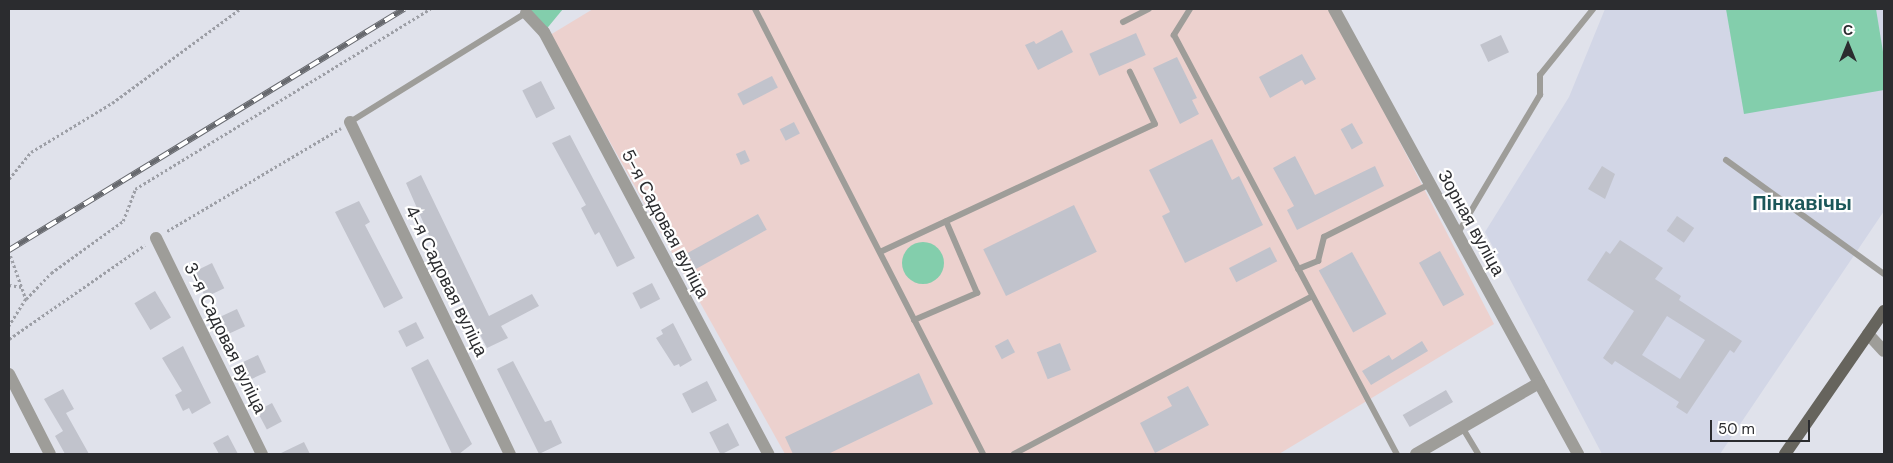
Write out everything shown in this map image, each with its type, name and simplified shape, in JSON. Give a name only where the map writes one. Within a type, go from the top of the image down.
[{"type":"main road","points":[[1785,454],[1884,311]]},
{"type":"street","name":"Зорная вуліца","points":[[1336,10],[1578,454]]},
{"type":"street","name":"5-я Садовая вуліца","points":[[526,13],[544,32],[768,454]]},
{"type":"street","name":"4-я Садовая вуліца","points":[[350,122],[510,454]]},
{"type":"street","name":"3-я Садовая вуліца","points":[[156,238],[262,454]]},
{"type":"street","points":[[1868,334],[1884,350]]},
{"type":"street","points":[[9,374],[50,454]]},
{"type":"street","points":[[1416,454],[1539,383]]},
{"type":"lane","points":[[755,9],[983,454]]},
{"type":"lane","points":[[1123,22],[1149,9]]},
{"type":"lane","points":[[1190,9],[1174,35],[1397,454]]},
{"type":"lane","points":[[1457,234],[1540,95],[1540,75],[1593,9]]},
{"type":"lane","points":[[350,122],[526,13]]},
{"type":"lane","points":[[880,252],[1154,124],[1130,72]]},
{"type":"lane","points":[[1726,160],[1884,274]]},
{"type":"lane","points":[[1298,269],[1318,261],[1324,237],[1430,184]]},
{"type":"lane","points":[[914,320],[978,293],[946,221]]},
{"type":"lane","points":[[1014,454],[1312,296]]},
{"type":"lane","points":[[1462,427],[1478,454]]},
{"type":"path","points":[[9,179],[31,152],[112,103],[240,9]]},
{"type":"path","points":[[9,326],[26,299],[52,273],[123,221],[135,189],[430,9]]},
{"type":"path","points":[[9,339],[156,238],[350,122]]},
{"type":"path","points":[[9,251],[26,299]]},
{"type":"path","points":[[9,285],[22,287]]},
{"type":"shaded area","points":[[593,9],[1331,9],[1494,324],[1279,454],[785,454],[550,35]]},
{"type":"shaded area","points":[[1605,9],[1884,9],[1884,211],[1720,454],[1602,454],[1485,232],[1569,97]]},
{"type":"green space","points":[[526,9],[563,9],[544,32]]},
{"type":"green space","points":[[1726,9],[1876,9],[1884,58],[1884,90],[1744,114]]},
{"type":"green space","points":[[927,242],[935,245],[941,251],[944,263],[941,275],[935,281],[919,284],[911,281],[905,275],[902,259],[905,251],[911,245]]},
{"type":"building","points":[[1062,30],[1073,52],[1038,70],[1025,45],[1034,41],[1036,44]]},
{"type":"building","points":[[1136,33],[1146,55],[1099,76],[1089,54]]},
{"type":"building","points":[[1501,35],[1509,52],[1488,62],[1480,45]]},
{"type":"building","points":[[1302,54],[1316,79],[1305,85],[1302,80],[1270,98],[1259,77]]},
{"type":"building","points":[[1177,57],[1197,98],[1192,100],[1199,114],[1180,124],[1153,68]]},
{"type":"building","points":[[772,76],[778,88],[743,105],[737,94]]},
{"type":"building","points":[[541,81],[555,109],[536,118],[522,91]]},
{"type":"building","points":[[794,122],[800,134],[786,141],[780,129]]},
{"type":"building","points":[[1352,123],[1363,143],[1352,149],[1341,129]]},
{"type":"building","points":[[570,135],[635,258],[617,267],[599,232],[595,235],[581,208],[586,205],[552,143]]},
{"type":"building","points":[[1212,139],[1232,180],[1239,176],[1263,225],[1185,263],[1162,216],[1170,212],[1149,170]]},
{"type":"building","points":[[745,150],[750,161],[741,165],[736,154]]},
{"type":"building","points":[[1295,156],[1315,195],[1375,166],[1384,186],[1297,230],[1287,210],[1294,206],[1273,168]]},
{"type":"building","points":[[1602,166],[1615,174],[1605,199],[1588,189]]},
{"type":"building","points":[[421,175],[489,316],[532,294],[539,306],[501,326],[508,338],[487,348],[451,279],[445,282],[433,259],[438,256],[406,183]]},
{"type":"building","points":[[359,201],[370,222],[365,225],[403,298],[384,308],[335,212]]},
{"type":"building","points":[[1074,205],[1097,252],[1006,296],[983,249]]},
{"type":"building","points":[[758,214],[767,230],[696,269],[687,253]]},
{"type":"building","points":[[1677,216],[1694,228],[1684,243],[1667,231]]},
{"type":"building","points":[[1620,240],[1663,268],[1655,279],[1681,296],[1679,300],[1742,341],[1734,353],[1730,350],[1687,414],[1676,407],[1679,402],[1615,361],[1612,365],[1603,358],[1634,311],[1587,280],[1606,251],[1610,254]],"holes":[[[1667,316],[1705,340],[1680,379],[1642,355]]]},
{"type":"building","points":[[1270,247],[1277,261],[1236,282],[1229,268]]},
{"type":"building","points":[[1440,251],[1464,295],[1443,306],[1419,263]]},
{"type":"building","points":[[1352,252],[1386,314],[1353,333],[1319,270]]},
{"type":"building","points":[[212,263],[224,288],[205,297],[193,272]]},
{"type":"building","points":[[652,283],[660,299],[641,309],[632,293]]},
{"type":"building","points":[[155,291],[171,318],[150,330],[134,303]]},
{"type":"building","points":[[237,309],[245,326],[222,337],[214,320]]},
{"type":"building","points":[[416,322],[424,338],[406,347],[398,331]]},
{"type":"building","points":[[673,323],[692,360],[680,367],[679,364],[674,366],[656,338],[663,334],[661,330]]},
{"type":"building","points":[[1008,339],[1015,352],[1002,359],[995,346]]},
{"type":"building","points":[[1422,341],[1428,351],[1371,385],[1362,371],[1389,355],[1392,360]]},
{"type":"building","points":[[1060,343],[1071,370],[1048,379],[1037,352]]},
{"type":"building","points":[[183,346],[211,403],[192,414],[189,408],[183,411],[175,395],[182,391],[162,358]]},
{"type":"building","points":[[258,355],[266,372],[246,382],[238,364]]},
{"type":"building","points":[[428,359],[472,444],[459,454],[452,454],[411,368]]},
{"type":"building","points":[[513,361],[545,422],[551,420],[562,443],[539,454],[497,369]]},
{"type":"building","points":[[919,373],[933,404],[828,454],[793,454],[785,437]]},
{"type":"building","points":[[707,381],[717,401],[692,413],[682,394]]},
{"type":"building","points":[[1188,386],[1209,425],[1155,453],[1140,423],[1172,406],[1167,397]]},
{"type":"building","points":[[63,389],[74,409],[66,413],[89,454],[65,454],[55,436],[63,431],[44,399]]},
{"type":"building","points":[[1446,390],[1453,402],[1410,427],[1403,415]]},
{"type":"building","points":[[272,403],[282,422],[267,430],[257,411]]},
{"type":"building","points":[[728,423],[739,445],[720,454],[709,433]]},
{"type":"building","points":[[228,435],[238,454],[219,454],[213,443]]},
{"type":"building","points":[[304,442],[310,454],[279,454]]},
{"type":"railway","points":[[9,250],[404,9]]},
{"type":"district","name":"Пінкавічы","points":[[1802,203]]}]
